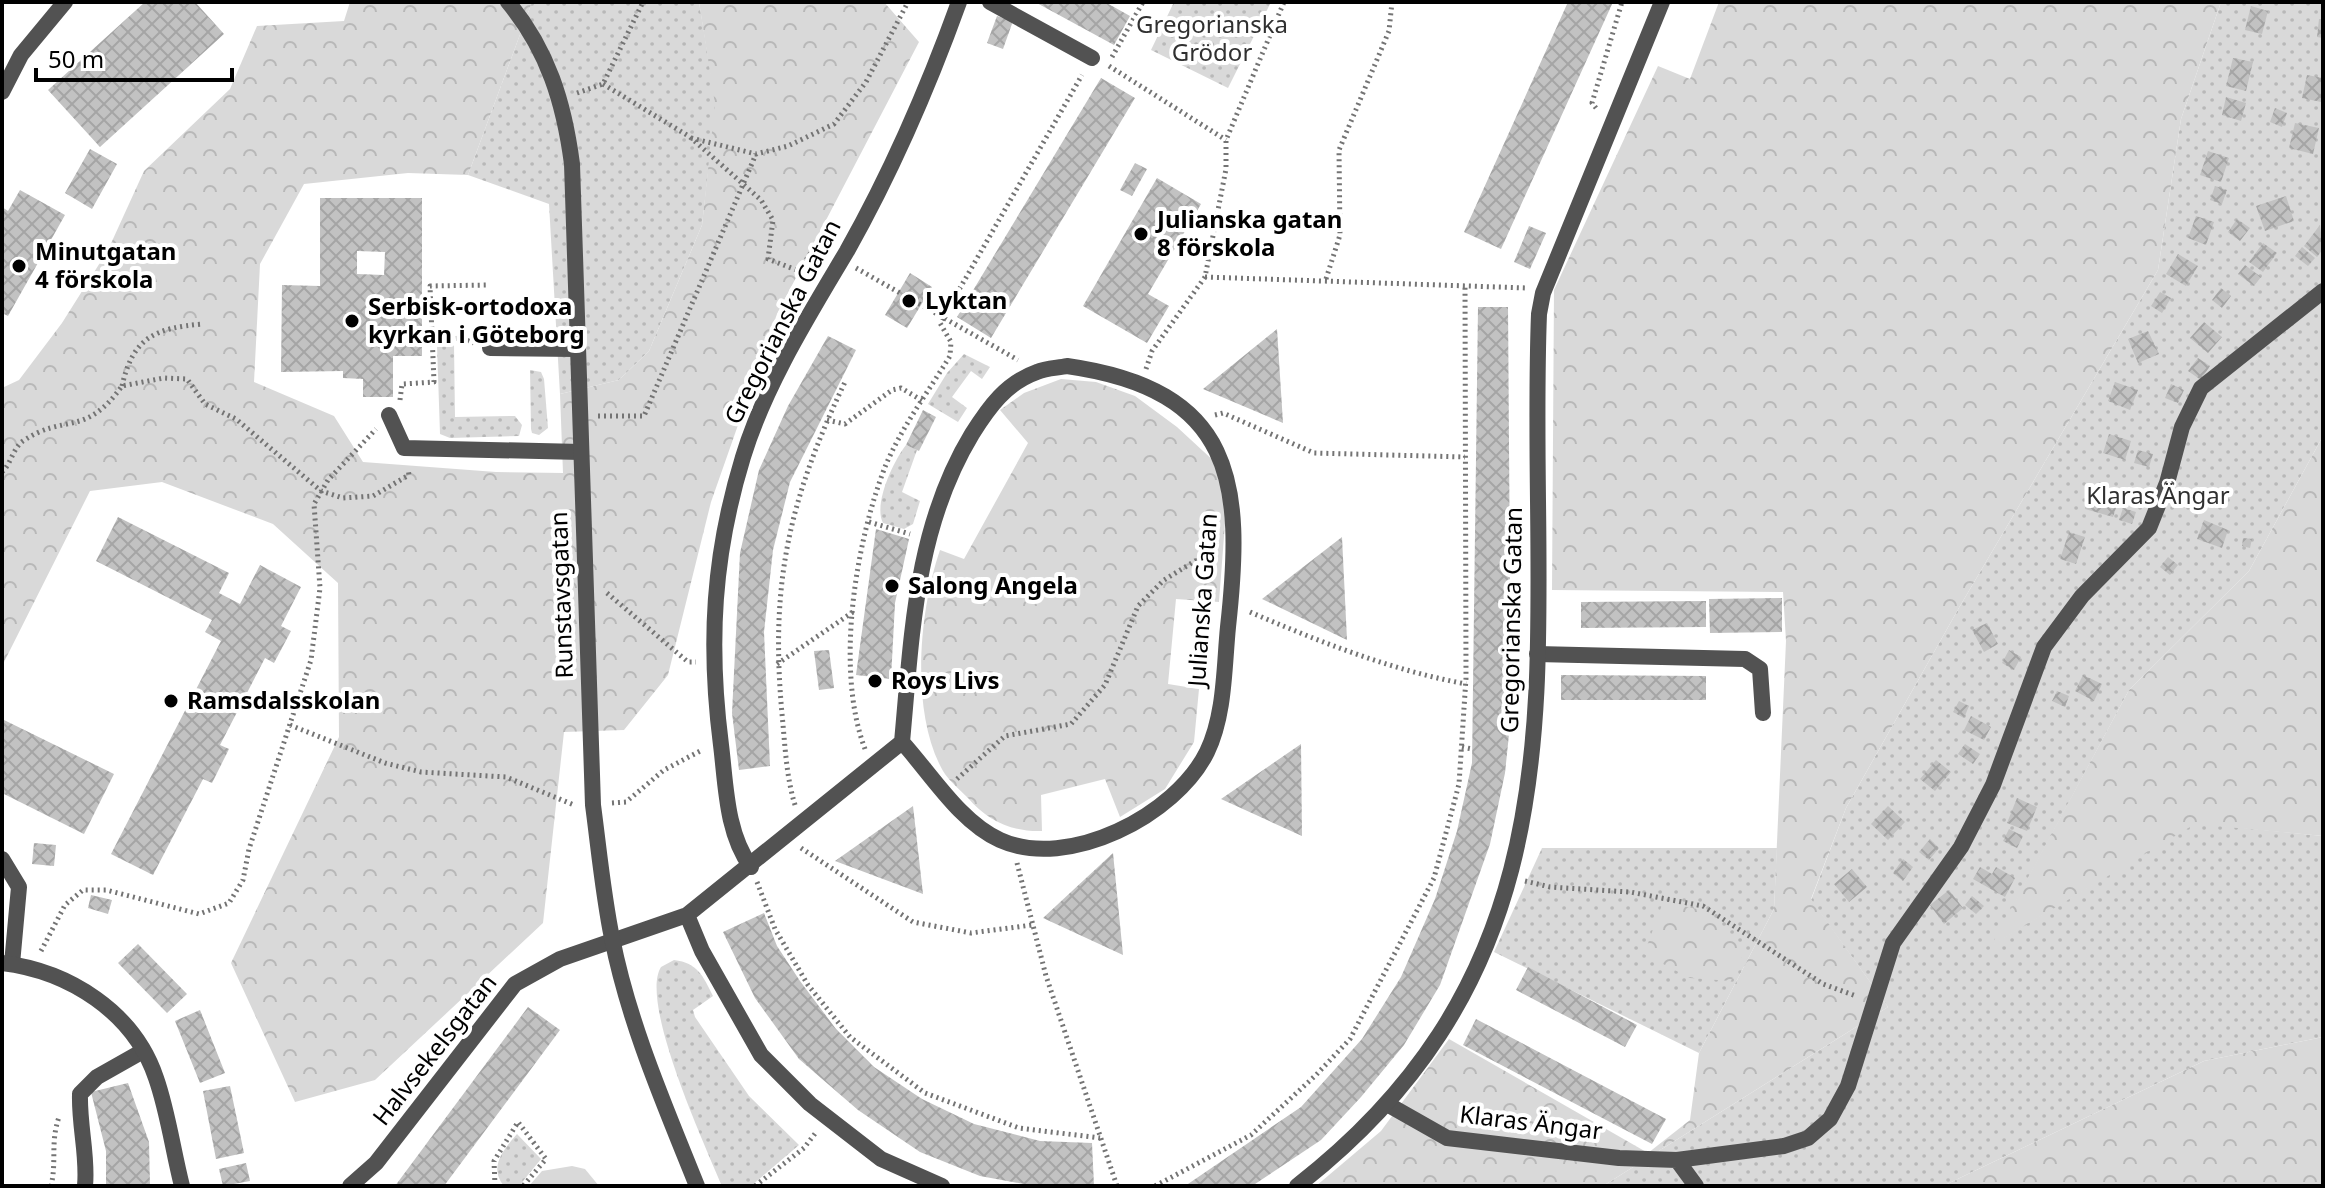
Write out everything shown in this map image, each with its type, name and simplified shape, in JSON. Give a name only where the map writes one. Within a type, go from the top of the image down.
[{"type":"street","points":[[2,92],[21,55],[65,2]]},
{"type":"street","name":"Runstavsgatan","points":[[508,2],[541,48],[566,118],[572,164],[593,805],[612,940],[656,1086],[697,1186]]},
{"type":"street","name":"Gregorianska Gatan","points":[[751,867],[741,853],[734,831],[720,740],[713,661],[713,607],[720,553],[744,454],[771,389],[922,102],[959,2]]},
{"type":"street","points":[[990,2],[1099,62]]},
{"type":"street","name":"Gregorianska Gatan","points":[[1297,1186],[1335,1156],[1387,1104],[1435,1041],[1466,989],[1492,935],[1510,877],[1526,811],[1537,722],[1537,356],[1543,293],[1662,2]]},
{"type":"street","name":"Klaras Ängar","points":[[1387,1104],[1447,1138],[1606,1157],[1677,1160],[1784,1146],[1808,1138],[1830,1119],[1848,1086],[1872,1001],[1893,943],[1961,847],[1993,785],[2044,647],[2082,596],[2149,528],[2167,483],[2182,427],[2201,388],[2323,291]]},
{"type":"street","points":[[490,348],[576,349]]},
{"type":"street","name":"Julianska Gatan","points":[[1067,366],[1098,371],[1140,384],[1195,420],[1223,459],[1233,499],[1235,556],[1219,712],[1208,751],[1190,778],[1174,796],[1133,826],[1089,841],[1047,848],[1017,846],[998,839],[972,822],[902,742],[918,579],[926,539],[958,457],[992,401],[1038,371],[1067,366]]},
{"type":"street","points":[[389,415],[404,448],[581,452]]},
{"type":"street","points":[[1537,654],[1745,659],[1760,669],[1763,713]]},
{"type":"street","points":[[612,940],[687,915],[751,867],[902,742]]},
{"type":"street","points":[[2,859],[19,887],[7,963],[62,979],[99,999],[125,1025],[143,1051],[156,1078],[182,1186]]},
{"type":"street","points":[[687,915],[702,951],[761,1055],[828,1118],[881,1159],[942,1186]]},
{"type":"street","name":"Halvsekelsgatan","points":[[350,1186],[376,1163],[515,984],[560,959],[612,940]]},
{"type":"street","points":[[85,1186],[80,1094],[97,1077],[143,1051]]},
{"type":"street","points":[[1677,1160],[1696,1186]]},
{"type":"path","points":[[643,2],[603,84],[690,137],[761,200],[773,220],[768,259],[799,271],[812,251],[841,259]]},
{"type":"path","points":[[690,137],[756,154],[788,146],[834,124],[866,82],[908,2]]},
{"type":"path","points":[[874,763],[865,749],[851,702],[854,612],[869,522],[886,466],[950,356],[951,342],[940,323],[1099,62],[1143,2]]},
{"type":"path","points":[[1140,384],[1152,351],[1205,277],[1226,169],[1226,140],[1284,2]]},
{"type":"path","points":[[1326,279],[1340,235],[1339,150],[1389,31],[1392,2]]},
{"type":"path","points":[[1611,123],[1592,103],[1622,2]]},
{"type":"path","points":[[1099,62],[1226,140]]},
{"type":"path","points":[[578,417],[644,416],[756,154]]},
{"type":"path","points":[[866,273],[1038,371]]},
{"type":"path","points":[[1205,277],[1515,285],[1543,293]]},
{"type":"path","points":[[1155,1186],[1251,1135],[1350,1039],[1434,878],[1459,784],[1466,684],[1465,284]]},
{"type":"path","points":[[32,969],[65,905],[83,890],[106,890],[199,914],[229,903],[243,880],[249,849],[311,660],[320,588],[314,504],[321,491],[389,415],[402,397],[402,384],[434,382],[430,286],[489,285]]},
{"type":"path","points":[[2,472],[19,443],[35,434],[93,418],[106,408],[122,386],[126,366],[140,343],[157,332],[175,326],[203,324]]},
{"type":"path","points":[[432,340],[462,338],[490,348]]},
{"type":"path","points":[[122,386],[164,378],[187,379],[205,404],[236,419],[321,491],[343,498],[373,496],[409,475],[404,448]]},
{"type":"path","points":[[802,825],[786,753],[777,664],[779,589],[792,516],[808,461],[845,382]]},
{"type":"path","points":[[827,420],[845,424],[892,390],[901,388],[923,401]]},
{"type":"path","points":[[1195,420],[1223,413],[1314,453],[1465,457]]},
{"type":"path","points":[[869,522],[926,539]]},
{"type":"path","points":[[945,792],[1005,736],[1036,734],[1071,724],[1105,685],[1138,606],[1164,580],[1195,561],[1235,556]]},
{"type":"path","points":[[586,574],[688,662],[713,661]]},
{"type":"path","points":[[1231,604],[1311,638],[1425,676],[1466,684]]},
{"type":"path","points":[[777,664],[854,612]]},
{"type":"path","points":[[290,725],[385,763],[421,772],[506,777],[573,805],[626,802],[664,770],[720,740]]},
{"type":"path","points":[[1462,747],[1472,749]]},
{"type":"path","points":[[786,838],[913,922],[971,933],[1032,925]]},
{"type":"path","points":[[1017,846],[1017,866],[1032,925],[1117,1186]]},
{"type":"path","points":[[751,867],[775,929],[808,985],[850,1037],[925,1093],[1019,1128],[1100,1138]]},
{"type":"path","points":[[1510,877],[1550,887],[1630,892],[1703,906],[1823,984],[1872,1001]]},
{"type":"path","points":[[51,1186],[54,1173],[51,1139],[59,1116],[80,1108]]},
{"type":"path","points":[[755,1186],[804,1148],[828,1118]]},
{"type":"path","points":[[495,1186],[494,1161],[518,1122],[546,1159],[523,1186]]},
{"type":"green space","points":[[350,2],[532,2],[468,175],[408,173],[304,184],[260,264],[254,382],[334,416],[363,462],[496,472],[563,473],[560,394],[619,380],[649,351],[702,225],[715,104],[699,2],[884,2],[919,42],[777,314],[711,502],[668,675],[624,730],[564,732],[543,923],[375,1080],[295,1102],[231,963],[339,737],[338,583],[273,524],[162,482],[90,491],[2,666],[2,388],[19,380],[62,323],[108,250],[144,171],[230,89],[257,26],[344,21]]},
{"type":"green space","points":[[532,2],[699,2],[716,104],[702,225],[649,351],[619,380],[560,394],[549,204],[468,175]]},
{"type":"green space","name":"Gregorianska Grödor","points":[[1174,2],[1271,2],[1228,88],[1151,50]]},
{"type":"green space","points":[[1719,2],[2221,2],[2181,119],[2158,270],[1960,606],[1846,808],[1811,899],[1888,1007],[1603,1186],[1316,1186],[1381,1131],[1449,1039],[1648,1153],[1690,1120],[1699,1053],[1774,909],[1786,641],[1783,592],[1552,590],[1554,290],[1658,66],[1690,79]]},
{"type":"green space","name":"Klaras Ängar","points":[[2221,2],[2323,2],[2323,436],[2249,571],[2129,690],[1993,944],[2195,823],[2323,836],[2323,1037],[2204,1061],[1943,1186],[1603,1186],[1888,1007],[1811,900],[1846,808],[1960,606],[2158,270],[2181,119]]},
{"type":"green space","points":[[437,345],[454,345],[455,417],[515,416],[522,425],[519,436],[450,438],[440,434]]},
{"type":"green space","points":[[964,354],[990,367],[982,379],[971,371],[952,397],[967,408],[958,422],[928,404],[947,373]]},
{"type":"green space","points":[[530,370],[541,372],[544,379],[548,428],[539,435],[532,433],[531,429]]},
{"type":"green space","points":[[1061,379],[1096,382],[1135,396],[1177,427],[1216,463],[1227,497],[1219,602],[1176,599],[1168,684],[1199,689],[1194,742],[1165,789],[1120,817],[1105,779],[1041,795],[1042,831],[1031,831],[992,819],[943,771],[926,721],[921,662],[923,631],[940,550],[964,559],[1028,443],[1000,410],[1024,393]]},
{"type":"green space","points":[[2323,436],[2323,836],[2195,824],[1991,946],[2129,690],[2249,571]]},
{"type":"green space","points":[[906,445],[917,450],[902,492],[920,501],[913,524],[904,529],[883,523],[881,505],[891,471]]},
{"type":"green space","points":[[1542,848],[1777,848],[1774,909],[1699,1053],[1494,952]]},
{"type":"green space","points":[[1663,902],[1697,909],[1746,948],[1731,981],[1690,978],[1644,954]]},
{"type":"green space","points":[[674,960],[694,967],[713,996],[693,1010],[695,1017],[749,1096],[799,1145],[751,1186],[722,1186],[677,1074],[659,1010],[657,985],[661,967]]},
{"type":"green space","points":[[2323,1037],[2323,1186],[1943,1186],[2204,1061]]},
{"type":"green space","points":[[517,1134],[541,1159],[519,1186],[504,1186],[497,1172],[498,1165],[503,1152]]},
{"type":"green space","points":[[572,1166],[585,1169],[599,1186],[529,1186],[542,1171]]},
{"type":"building","points":[[145,2],[195,2],[224,34],[100,147],[48,90]]},
{"type":"building","points":[[1035,2],[1105,2],[1130,16],[1114,45]]},
{"type":"building","points":[[1568,2],[1613,2],[1501,249],[1464,232]]},
{"type":"building","points":[[2251,6],[2268,11],[2262,34],[2245,30]]},
{"type":"building","points":[[997,16],[1013,21],[1003,49],[987,43]]},
{"type":"building","points":[[2319,19],[2323,19],[2323,38],[2317,37]]},
{"type":"building","points":[[2233,58],[2253,62],[2246,91],[2226,86]]},
{"type":"building","points":[[2307,75],[2323,78],[2321,102],[2302,98]]},
{"type":"building","points":[[1101,78],[1135,98],[991,338],[957,317]]},
{"type":"building","points":[[2226,97],[2246,103],[2241,121],[2222,115]]},
{"type":"building","points":[[2275,108],[2287,113],[2282,127],[2270,122]]},
{"type":"building","points":[[2295,123],[2319,128],[2313,154],[2289,148]]},
{"type":"building","points":[[90,149],[117,164],[92,209],[65,193]]},
{"type":"building","points":[[2208,151],[2229,158],[2221,182],[2200,175]]},
{"type":"building","points":[[1135,163],[1147,169],[1132,196],[1120,190]]},
{"type":"building","points":[[1157,178],[1201,204],[1148,294],[1169,306],[1147,343],[1083,306]]},
{"type":"building","points":[[2215,186],[2227,190],[2222,204],[2210,200]]},
{"type":"building","name":"Minutgatan 4 förskola","points":[[20,190],[65,215],[8,316],[2,313],[2,207],[8,211]]},
{"type":"building","points":[[2286,196],[2294,221],[2265,231],[2256,206]]},
{"type":"building","name":"Serbisk-ortodoxa kyrkan i Göteborg","points":[[320,198],[422,198],[422,356],[393,356],[393,397],[363,397],[363,379],[343,378],[343,371],[281,372],[282,285],[320,286]],"holes":[[[357,251],[385,252],[384,275],[357,274]]]},
{"type":"building","points":[[2196,216],[2214,222],[2206,245],[2188,238]]},
{"type":"building","points":[[2237,219],[2250,228],[2240,241],[2228,232]]},
{"type":"building","points":[[2320,225],[2323,249],[2317,257],[2304,246]]},
{"type":"building","points":[[1529,226],[1546,233],[1530,269],[1514,262]]},
{"type":"building","points":[[2263,243],[2277,253],[2263,272],[2249,262]]},
{"type":"building","points":[[2302,247],[2315,258],[2308,266],[2295,256]]},
{"type":"building","points":[[2178,254],[2198,266],[2186,286],[2166,274]]},
{"type":"building","points":[[2245,265],[2261,277],[2254,286],[2238,274]]},
{"type":"building","name":"Lyktan","points":[[910,273],[932,287],[907,328],[885,315]]},
{"type":"building","points":[[2221,288],[2231,296],[2222,308],[2212,300]]},
{"type":"building","points":[[2160,292],[2171,298],[2162,313],[2151,306]]},
{"type":"building","points":[[1478,307],[1508,307],[1511,715],[1505,773],[1490,844],[1440,985],[1404,1045],[1361,1097],[1321,1140],[1252,1186],[1185,1186],[1301,1107],[1362,1039],[1401,977],[1435,899],[1457,831],[1472,763]]},
{"type":"building","points":[[2204,322],[2222,337],[2208,353],[2190,338]]},
{"type":"building","points":[[1277,329],[1283,423],[1203,389]]},
{"type":"building","points":[[2148,331],[2159,354],[2138,363],[2128,339]]},
{"type":"building","points":[[828,336],[856,350],[790,482],[773,550],[764,632],[770,766],[739,770],[732,713],[740,553],[759,470],[788,406]]},
{"type":"building","points":[[2198,358],[2210,366],[2201,380],[2188,371]]},
{"type":"building","points":[[2115,382],[2138,390],[2130,410],[2108,401]]},
{"type":"building","points":[[2171,384],[2184,390],[2178,403],[2165,398]]},
{"type":"building","points":[[923,410],[936,417],[919,451],[906,445]]},
{"type":"building","points":[[2109,434],[2131,441],[2125,460],[2103,453]]},
{"type":"building","points":[[2138,450],[2153,454],[2149,467],[2134,463]]},
{"type":"building","points":[[2090,493],[2118,502],[2113,517],[2085,509]]},
{"type":"building","points":[[2123,508],[2136,512],[2132,524],[2119,520]]},
{"type":"building","points":[[118,517],[229,573],[219,593],[240,604],[260,565],[301,587],[281,626],[291,631],[274,663],[265,658],[220,745],[229,749],[212,783],[203,779],[153,875],[111,854],[221,641],[205,632],[212,620],[96,561]]},
{"type":"building","points":[[2204,520],[2228,530],[2222,548],[2197,539]]},
{"type":"building","points":[[876,529],[909,539],[895,603],[891,679],[856,675]]},
{"type":"building","points":[[2069,532],[2085,537],[2076,564],[2060,559]]},
{"type":"building","points":[[1342,537],[1347,640],[1262,599]]},
{"type":"building","points":[[2243,538],[2252,539],[2250,548],[2242,546]]},
{"type":"building","points":[[2168,557],[2178,565],[2170,575],[2160,567]]},
{"type":"building","points":[[1782,598],[1782,632],[1710,633],[1709,599]]},
{"type":"building","points":[[1706,601],[1706,627],[1581,628],[1581,602]]},
{"type":"building","points":[[1987,623],[1998,644],[1984,652],[1972,630]]},
{"type":"building","points":[[829,650],[834,688],[819,690],[814,651]]},
{"type":"building","points":[[2009,650],[2021,657],[2014,670],[2002,663]]},
{"type":"building","points":[[1561,675],[1706,676],[1706,700],[1561,700]]},
{"type":"building","points":[[2083,675],[2102,684],[2094,701],[2075,691]]},
{"type":"building","points":[[2057,691],[2069,696],[2065,707],[2052,701]]},
{"type":"building","points":[[1959,701],[1969,706],[1964,718],[1953,712]]},
{"type":"building","points":[[1971,716],[1991,727],[1984,740],[1964,730]]},
{"type":"building","points":[[2,719],[114,774],[84,834],[2,793]]},
{"type":"building","points":[[1301,744],[1302,836],[1221,799]]},
{"type":"building","points":[[1965,744],[1980,754],[1973,764],[1958,754]]},
{"type":"building","points":[[1936,760],[1951,772],[1935,791],[1920,779]]},
{"type":"building","points":[[2017,798],[2037,807],[2027,831],[2007,823]]},
{"type":"building","points":[[913,806],[923,894],[835,861]]},
{"type":"building","points":[[1888,806],[1905,822],[1888,840],[1871,824]]},
{"type":"building","points":[[2009,829],[2023,836],[2017,848],[2003,841]]},
{"type":"building","points":[[1930,839],[1939,848],[1929,860],[1919,852]]},
{"type":"building","points":[[34,843],[56,845],[54,866],[32,864]]},
{"type":"building","points":[[1113,853],[1123,955],[1043,918]]},
{"type":"building","points":[[1903,859],[1913,867],[1903,881],[1893,873]]},
{"type":"building","points":[[1980,867],[1992,874],[1996,867],[2015,878],[2005,897],[1973,879]]},
{"type":"building","points":[[1852,869],[1867,887],[1849,902],[1834,884]]},
{"type":"building","points":[[1949,890],[1963,908],[1944,924],[1930,905]]},
{"type":"building","points":[[91,895],[112,900],[108,914],[88,908]]},
{"type":"building","points":[[1972,896],[1984,906],[1976,914],[1965,905]]},
{"type":"building","points":[[764,913],[777,946],[800,981],[836,1029],[874,1067],[922,1099],[974,1124],[1040,1141],[1092,1143],[1094,1186],[1035,1186],[980,1176],[920,1152],[858,1110],[799,1059],[755,998],[723,932]]},
{"type":"building","points":[[138,944],[187,994],[167,1013],[118,963]]},
{"type":"building","points":[[1528,967],[1637,1025],[1625,1047],[1516,990]]},
{"type":"building","points":[[528,1007],[560,1030],[444,1186],[395,1186]]},
{"type":"building","points":[[200,1010],[225,1073],[200,1083],[175,1021]]},
{"type":"building","points":[[1476,1019],[1666,1119],[1652,1144],[1463,1045]]},
{"type":"building","points":[[128,1083],[149,1142],[150,1186],[106,1186],[106,1151],[91,1092]]},
{"type":"building","points":[[230,1086],[244,1153],[216,1159],[203,1091]]},
{"type":"building","points":[[246,1163],[250,1181],[223,1186],[219,1169]]},
{"type":"place","name":"Julianska gatan 8 förskola","points":[[1141,234]]},
{"type":"place","name":"Minutgatan 4 förskola","points":[[19,266]]},
{"type":"place","name":"Lyktan","points":[[909,301]]},
{"type":"place","name":"Serbisk-ortodoxa kyrkan i Göteborg","points":[[352,321]]},
{"type":"place","name":"Salong Angela","points":[[892,586]]},
{"type":"place","name":"Roys Livs","points":[[875,681]]},
{"type":"place","name":"Ramsdalsskolan","points":[[171,701]]}]
